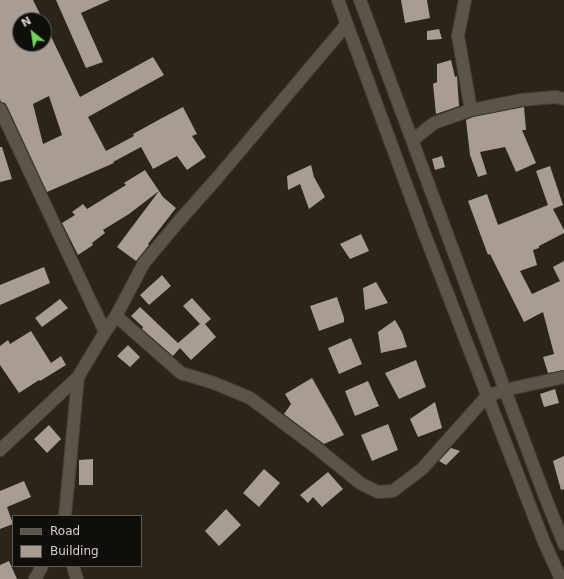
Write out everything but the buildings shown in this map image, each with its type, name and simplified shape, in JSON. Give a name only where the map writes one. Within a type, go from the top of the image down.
[{"type":"street","points":[[338,0],[423,230],[544,542],[561,579]]},
{"type":"street","points":[[360,0],[564,544]]},
{"type":"street","points":[[465,0],[458,36],[471,110]]},
{"type":"street","points":[[0,450],[78,377],[116,316],[144,263],[347,24]]},
{"type":"street","points":[[413,140],[434,124],[471,110],[521,100],[556,97],[564,99]]},
{"type":"street","points":[[0,109],[105,332]]},
{"type":"street","points":[[116,316],[182,373],[214,383],[250,398],[318,449],[360,483],[378,492],[393,491],[422,470],[487,396],[505,390],[564,377]]},
{"type":"street","points":[[66,515],[78,377]]},
{"type":"street","points":[[35,579],[41,567]]},
{"type":"street","points":[[73,567],[78,579]]}]
